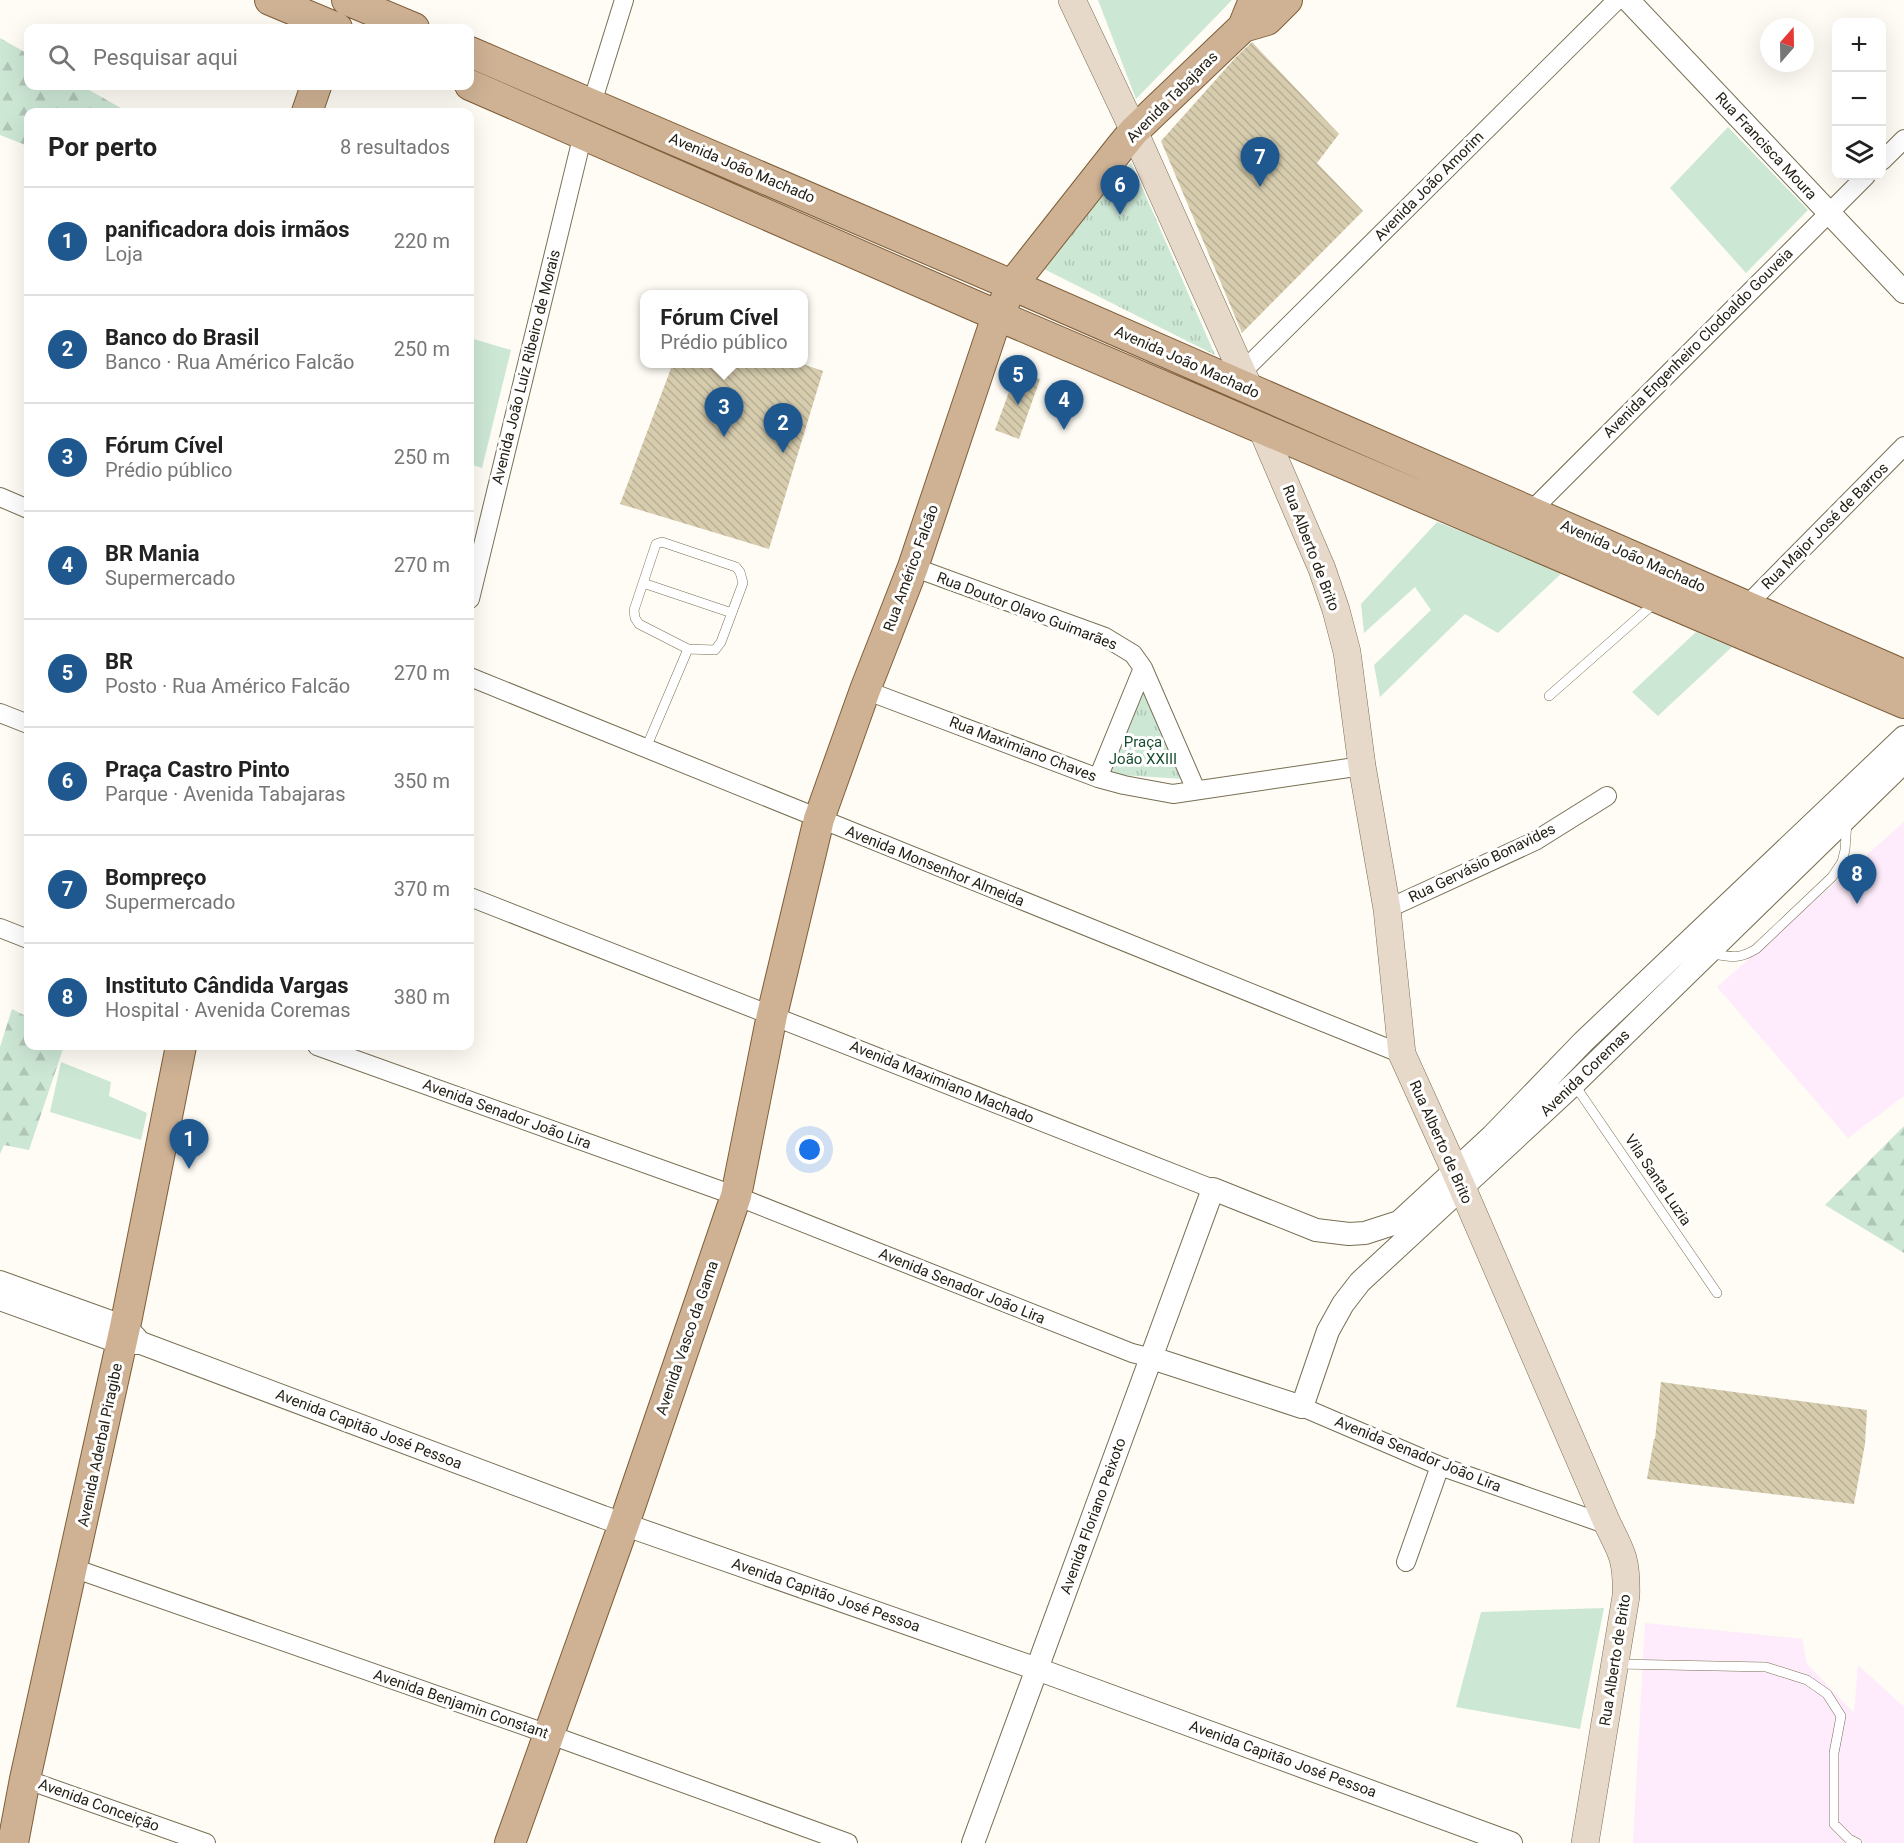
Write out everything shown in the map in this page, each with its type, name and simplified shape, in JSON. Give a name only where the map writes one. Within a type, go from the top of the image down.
[{"type":"main road","points":[[270,0],[326,24]]},
{"type":"main road","points":[[337,24],[346,0],[404,24]]},
{"type":"main road","points":[[1072,0],[1134,131],[1246,381]]},
{"type":"main road","name":"Avenida Tabajaras","points":[[999,315],[1012,285],[1134,131],[1243,27],[1252,4],[1257,0]]},
{"type":"main road","name":"Avenida Tabajaras","points":[[1243,27],[1268,20],[1287,0]]},
{"type":"main road","name":"Avenida João Machado","points":[[474,54],[1012,285],[1246,381],[1531,511],[1904,675]]},
{"type":"main road","name":"Avenida João Machado","points":[[474,87],[999,315],[1904,703]]},
{"type":"main road","points":[[308,108],[315,90]]},
{"type":"main road","name":"Rua Américo Falcão","points":[[819,819],[865,690],[913,567],[999,315]]},
{"type":"main road","name":"Rua Alberto de Brito","points":[[1261,427],[1322,569],[1347,652],[1362,766],[1387,909],[1402,1054],[1623,1556],[1627,1574],[1626,1596],[1585,1843]]},
{"type":"main road","name":"Avenida Vasco da Gama","points":[[510,1843],[624,1524],[735,1196],[772,1015],[819,819]]},
{"type":"main road","name":"Avenida Aderbal Piragibe","points":[[13,1843],[25,1779],[73,1568],[129,1338],[180,1050]]},
{"type":"street","points":[[592,103],[624,0]]},
{"type":"street","name":"Avenida João Amorim","points":[[1246,381],[1617,0]]},
{"type":"street","name":"Rua Francisca Moura","points":[[1628,0],[1904,292]]},
{"type":"street","name":"Avenida João Luiz Ribeiro de Morais","points":[[474,583],[584,134]]},
{"type":"street","points":[[1886,156],[1904,139]]},
{"type":"street","name":"Avenida Engenheiro Clodoaldo Gouveia","points":[[1531,511],[1862,180]]},
{"type":"street","name":"Rua Major José de Barros","points":[[1746,606],[1904,446]]},
{"type":"street","points":[[0,498],[24,507]]},
{"type":"street","name":"Rua Doutor Olavo Guimarães","points":[[913,567],[1105,637],[1133,654],[1143,668],[1196,790]]},
{"type":"street","points":[[1098,778],[1143,668]]},
{"type":"street","name":"Avenida Monsenhor Almeida","points":[[474,678],[1402,1054]]},
{"type":"street","name":"Rua Maximiano Chaves","points":[[865,690],[1098,778],[1173,794],[1362,766]]},
{"type":"street","points":[[0,713],[24,722]]},
{"type":"street","name":"Avenida Coremas","points":[[1414,1209],[1459,1180],[1574,1084],[1699,947],[1842,797],[1904,737]]},
{"type":"street","name":"Avenida Coremas","points":[[1302,1407],[1328,1331],[1343,1304],[1360,1282],[1459,1180],[1540,1088],[1583,1042],[1699,947],[1847,819],[1904,762]]},
{"type":"street","name":"Rua Gervásio Bonavides","points":[[1387,909],[1535,841],[1607,796]]},
{"type":"street","name":"Avenida Maximiano Machado","points":[[474,899],[1213,1189],[1304,1227],[1335,1233],[1365,1233],[1399,1222],[1414,1209]]},
{"type":"street","points":[[0,928],[24,937]]},
{"type":"street","name":"Avenida Senador João Lira","points":[[327,1050],[735,1196],[1132,1353],[1302,1407],[1440,1466],[1608,1525]]},
{"type":"street","name":"Avenida Floriano Peixoto","points":[[973,1843],[1213,1189]]},
{"type":"street","name":"Avenida Capitão José Pessoa","points":[[0,1282],[129,1338],[624,1524],[1037,1669],[1511,1843]]},
{"type":"street","name":"Avenida Capitão José Pessoa","points":[[0,1299],[129,1338]]},
{"type":"street","points":[[1406,1562],[1440,1466]]},
{"type":"street","name":"Avenida Benjamin Constant","points":[[73,1568],[548,1734],[848,1843]]},
{"type":"street","name":"Avenida Conceição","points":[[25,1779],[206,1843]]},
{"type":"lane","points":[[662,542],[736,567],[743,583],[732,613],[721,642],[715,650],[688,649],[639,624],[634,610],[656,544],[662,542]]},
{"type":"lane","points":[[643,583],[732,613]]},
{"type":"lane","points":[[1549,696],[1649,608],[1656,596]]},
{"type":"lane","points":[[646,748],[688,649]]},
{"type":"lane","points":[[1699,947],[1732,958],[1745,956],[1832,877],[1842,862],[1845,850],[1847,819],[1842,797]]},
{"type":"lane","name":"Vila Santa Luzia","points":[[1574,1084],[1717,1293]]},
{"type":"lane","points":[[1614,1664],[1766,1667],[1807,1680],[1827,1694],[1840,1716],[1834,1753],[1834,1824],[1848,1839],[1857,1843]]},
{"type":"shaded area","points":[[1904,822],[1904,1096],[1848,1138],[1717,987]]},
{"type":"shaded area","points":[[1645,1623],[1802,1639],[1807,1664],[1854,1713],[1858,1665],[1904,1707],[1904,1843],[1633,1843]]},
{"type":"green space","points":[[1098,0],[1232,0],[1136,99]]},
{"type":"green space","points":[[0,38],[24,52],[24,90],[89,90],[121,108],[24,108],[24,144],[0,135]]},
{"type":"green space","points":[[1728,127],[1808,210],[1746,273],[1670,188]]},
{"type":"green space","points":[[1131,162],[1215,355],[1042,268]]},
{"type":"green space","points":[[474,339],[511,350],[482,468],[474,465]]},
{"type":"green space","points":[[1437,522],[1564,571],[1498,633],[1465,614],[1380,697],[1374,665],[1431,610],[1415,587],[1364,633],[1361,604]]},
{"type":"green space","points":[[1696,632],[1732,647],[1658,716],[1632,692]]},
{"type":"green space","name":"Praça João XXIII","points":[[1143,688],[1184,779],[1106,774]]},
{"type":"green space","points":[[12,1009],[24,1015],[24,1050],[63,1050],[29,1150],[4,1145],[0,1154],[0,1047]]},
{"type":"green space","points":[[61,1062],[111,1082],[109,1096],[147,1113],[141,1140],[50,1112]]},
{"type":"green space","points":[[1904,1126],[1904,1253],[1825,1205]]},
{"type":"green space","points":[[1604,1608],[1580,1729],[1456,1707],[1481,1612]]},
{"type":"building","points":[[1252,42],[1339,134],[1317,163],[1363,211],[1242,333],[1161,141]]},
{"type":"building","points":[[808,366],[823,371],[769,549],[620,504],[671,368],[808,368]]},
{"type":"building","points":[[1017,370],[1040,379],[1019,439],[995,430]]},
{"type":"building","points":[[1661,1382],[1867,1410],[1865,1444],[1854,1504],[1647,1479],[1655,1439]]},
{"type":"place","name":"Bompreço","points":[[1260,187]]},
{"type":"place","name":"Praça Castro Pinto","points":[[1120,215]]},
{"type":"place","name":"BR","points":[[1018,405]]},
{"type":"place","name":"BR Mania","points":[[1064,430]]},
{"type":"place","name":"Fórum Cível","points":[[724,437]]},
{"type":"place","name":"Banco do Brasil","points":[[783,453]]},
{"type":"place","name":"Instituto Cândida Vargas","points":[[1857,904]]},
{"type":"place","name":"panificadora dois irmãos","points":[[189,1169]]}]
